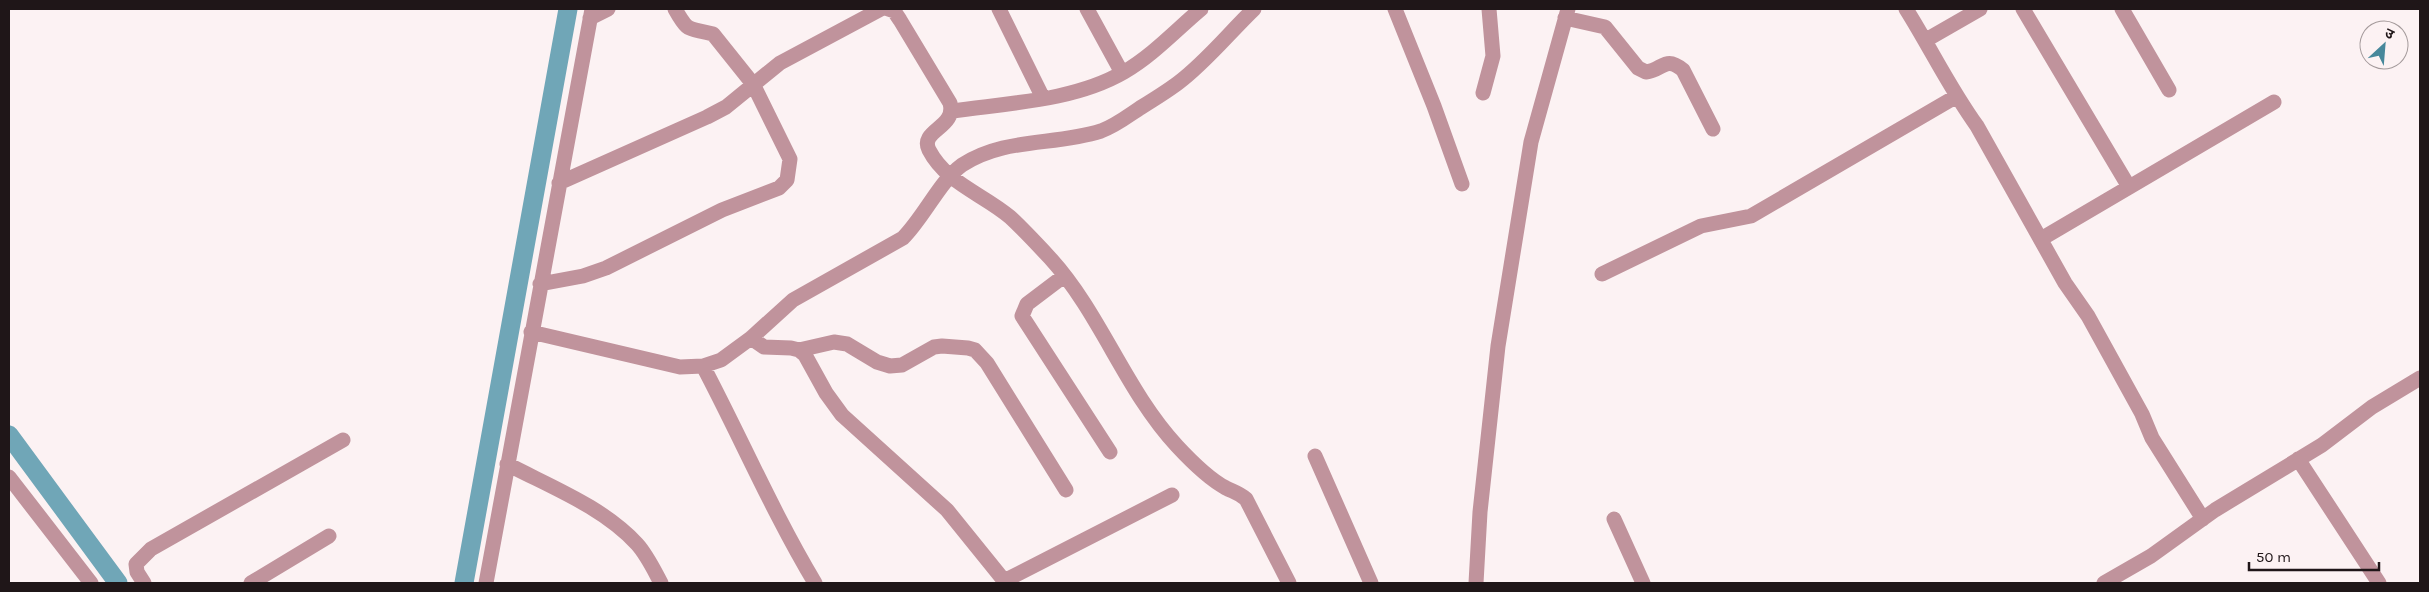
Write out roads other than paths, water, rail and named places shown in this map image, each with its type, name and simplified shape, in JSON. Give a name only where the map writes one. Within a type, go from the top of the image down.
[{"type":"street","points":[[486,583],[591,13],[608,9]]},
{"type":"street","points":[[540,284],[583,276],[606,268],[722,210],[779,188],[787,180],[790,159],[753,84],[713,34],[693,31],[685,25],[675,9]]},
{"type":"street","points":[[559,183],[726,107],[780,63],[879,9]]},
{"type":"street","points":[[888,9],[894,11],[900,20],[950,103],[952,111],[950,119],[932,133],[928,140],[928,148],[934,158],[947,173],[1009,217],[1050,259],[1078,293],[1139,395],[1178,447],[1226,488],[1239,493],[1246,499],[1289,583]]},
{"type":"street","points":[[999,9],[1043,98]]},
{"type":"street","points":[[1087,9],[1122,73]]},
{"type":"street","points":[[952,111],[1043,98],[1070,92],[1122,73],[1139,63],[1201,9]]},
{"type":"street","points":[[531,332],[680,367],[703,366],[721,360],[751,338],[793,300],[903,238],[918,223],[947,173],[991,150],[1013,144],[1076,137],[1103,130],[1131,115],[1179,82],[1254,9]]},
{"type":"street","points":[[1395,9],[1434,106],[1462,184]]},
{"type":"street","points":[[1483,93],[1493,56],[1489,9]]},
{"type":"street","points":[[1906,9],[1926,40],[1957,96],[1977,126],[2065,283],[2088,316],[2142,414],[2152,438],[2203,519]]},
{"type":"street","points":[[1926,40],[1980,9]]},
{"type":"street","points":[[2023,9],[2129,187]]},
{"type":"street","points":[[2122,9],[2169,90]]},
{"type":"street","points":[[1476,583],[1480,512],[1501,326],[1531,142],[1567,13],[1605,27],[1638,68],[1646,72],[1669,62],[1677,65],[1683,70],[1713,129]]},
{"type":"street","points":[[1602,274],[1701,226],[1751,216],[1957,96]]},
{"type":"street","points":[[2041,239],[2274,102]]},
{"type":"street","points":[[1064,276],[1027,304],[1022,316],[1110,452]]},
{"type":"street","points":[[751,338],[764,347],[799,350],[834,342],[847,344],[877,362],[890,366],[902,365],[934,347],[975,350],[987,363],[1066,490]]},
{"type":"street","points":[[799,350],[842,415],[947,510],[1005,582],[1172,495]]},
{"type":"street","points":[[703,366],[785,533],[814,583]]},
{"type":"street","points":[[2104,583],[2158,551],[2236,496],[2322,445],[2372,407],[2420,378]]},
{"type":"street","points":[[144,583],[137,572],[136,564],[151,549],[343,440]]},
{"type":"street","points":[[1314,456],[1371,583]]},
{"type":"street","points":[[2298,459],[2380,583]]},
{"type":"street","points":[[507,464],[598,513],[623,531],[638,545],[660,583]]},
{"type":"street","points":[[9,477],[91,583]]},
{"type":"street","points":[[1614,519],[1642,583]]},
{"type":"street","points":[[251,583],[329,536]]},
{"type":"waterway","points":[[464,583],[568,9]]},
{"type":"waterway","points":[[9,435],[118,583]]}]
